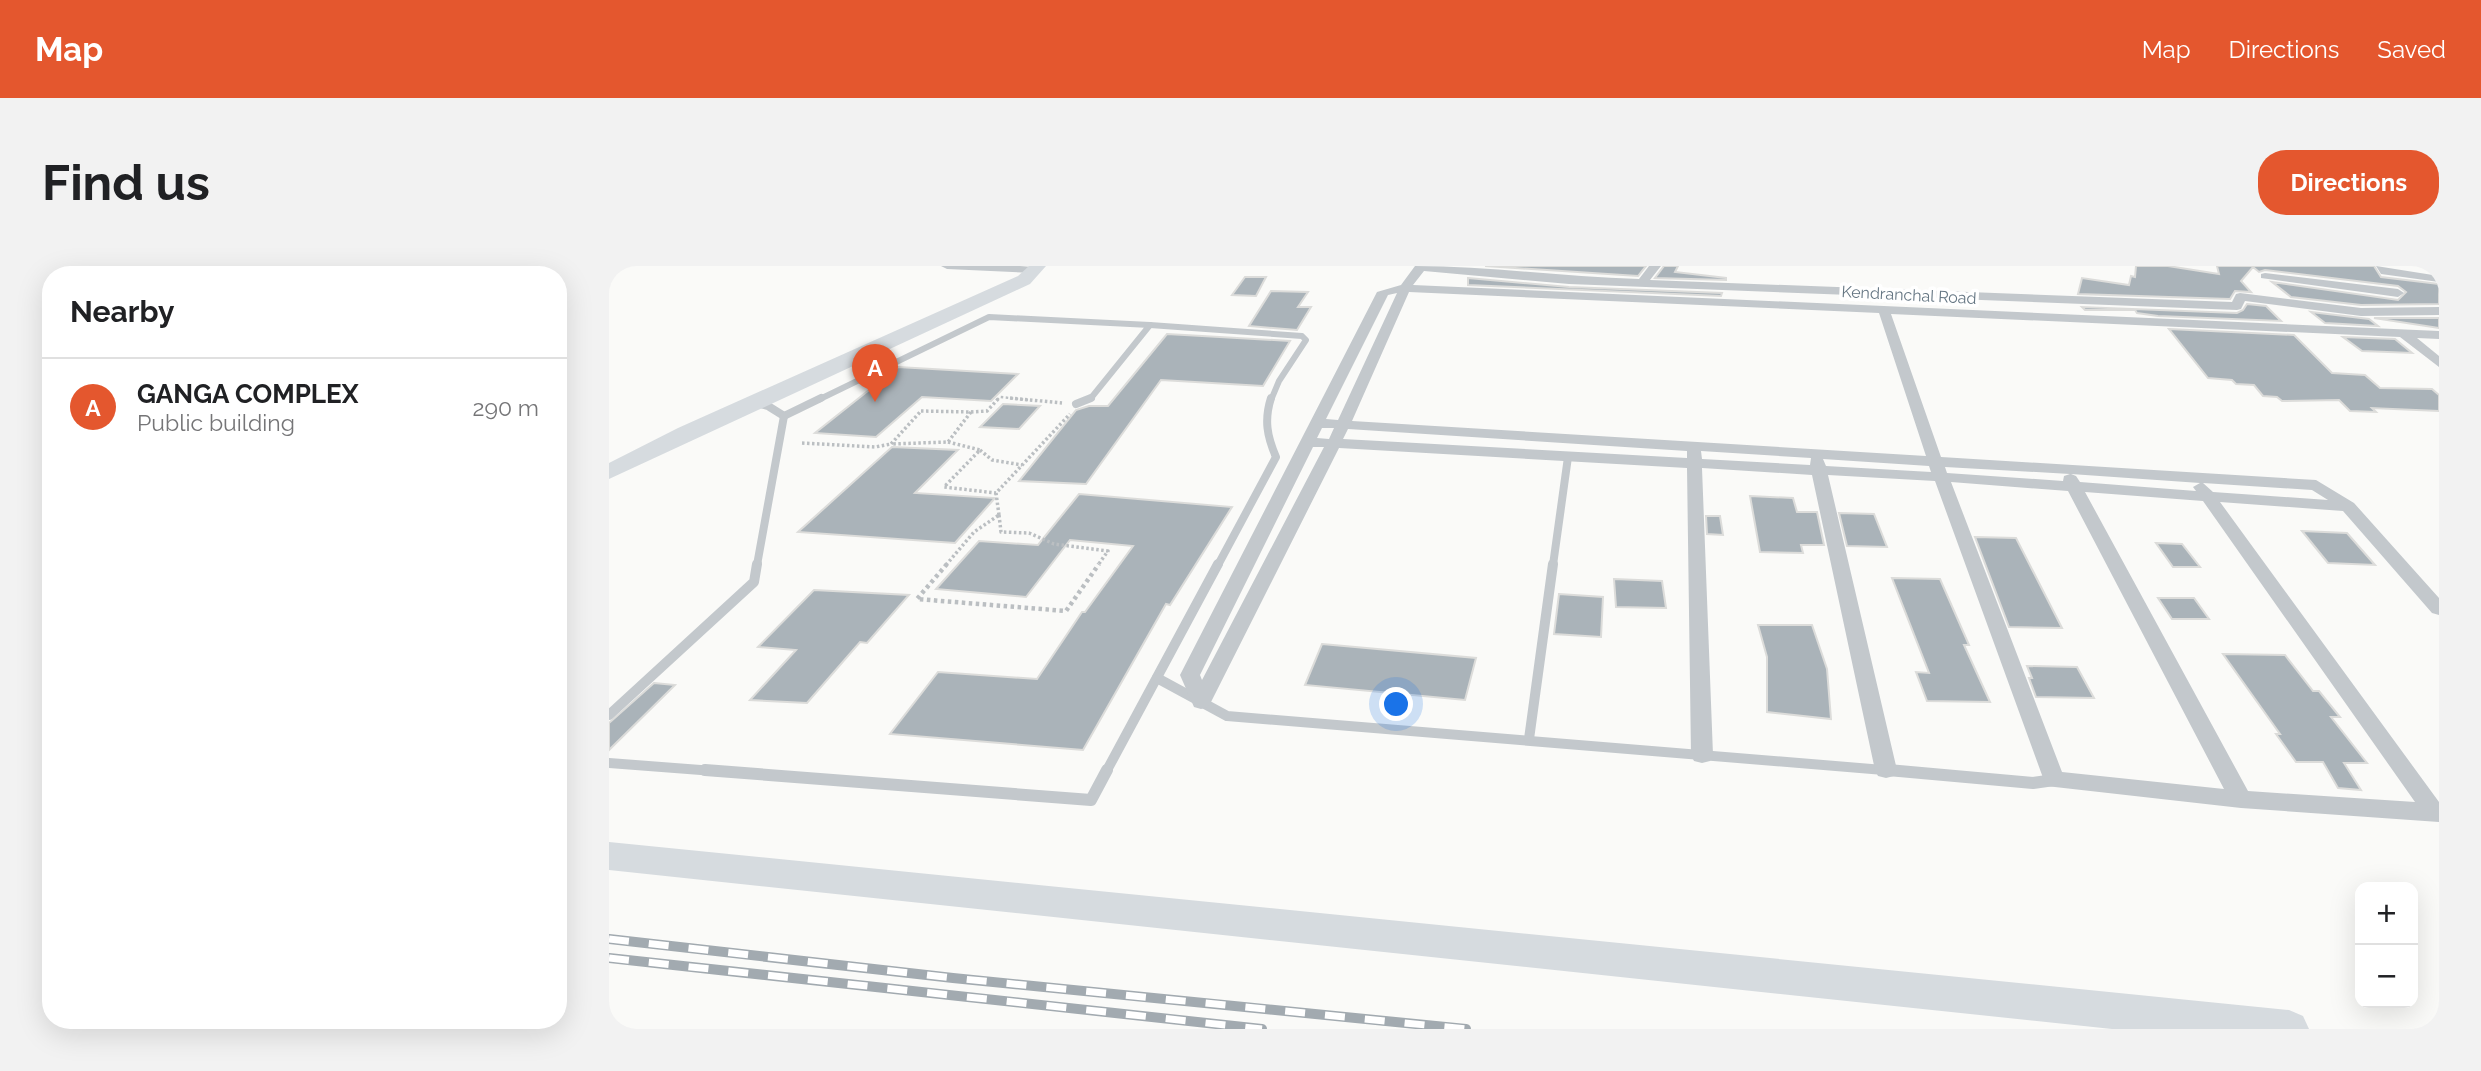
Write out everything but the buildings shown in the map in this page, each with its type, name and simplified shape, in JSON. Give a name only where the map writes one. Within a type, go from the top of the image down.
[{"type":"street","points":[[947,266],[1035,268]]},
{"type":"street","points":[[1201,702],[1343,425],[1405,288],[1421,266],[1569,281],[2237,306],[2240,297],[2327,310],[2418,313],[2439,311]]},
{"type":"street","points":[[1569,281],[1585,266]]},
{"type":"street","points":[[1642,284],[1655,266]]},
{"type":"street","points":[[2426,266],[2437,278]]},
{"type":"street","points":[[609,465],[974,304],[1024,280],[1035,268]]},
{"type":"street","points":[[2384,269],[2399,293],[2418,313]]},
{"type":"street","points":[[2384,269],[2437,278]]},
{"type":"street","points":[[2265,276],[2399,293]]},
{"type":"street","points":[[1201,702],[1190,675],[1383,292],[1405,288]]},
{"type":"street","name":"Kendranchal Road","points":[[1405,288],[2439,335]]},
{"type":"street","points":[[1884,310],[1938,469],[2055,780],[2241,799],[2437,812]]},
{"type":"street","points":[[2403,333],[2439,363]]},
{"type":"street","points":[[609,472],[749,402]]},
{"type":"street","points":[[1316,424],[1571,439],[1695,455],[2069,477],[2194,477],[2316,485],[2348,506],[2439,609]]},
{"type":"street","points":[[1568,457],[1571,439]]},
{"type":"street","points":[[1307,442],[1568,457],[1695,455]]},
{"type":"street","points":[[1695,455],[1702,755]]},
{"type":"street","points":[[1818,462],[1886,770]]},
{"type":"street","points":[[2069,477],[2207,494],[2348,506]]},
{"type":"street","points":[[2069,477],[2241,799]]},
{"type":"street","points":[[2194,477],[2437,812]]},
{"type":"street","points":[[609,856],[2289,1029]]},
{"type":"lane","points":[[609,763],[1091,800],[1276,457],[1268,443],[1265,419],[1271,395],[1306,340],[1302,336],[989,317],[783,416]]},
{"type":"lane","points":[[1076,404],[1091,398],[1150,325]]},
{"type":"lane","points":[[749,402],[768,406],[783,416]]},
{"type":"lane","points":[[609,715],[754,582],[783,416]]},
{"type":"lane","points":[[1529,739],[1568,457]]},
{"type":"lane","points":[[1157,678],[1227,716],[2033,783],[2055,780]]},
{"type":"path","points":[[891,444],[921,411],[986,411],[1000,397],[1076,404]]},
{"type":"path","points":[[996,493],[1076,404]]},
{"type":"path","points":[[947,442],[971,412]]},
{"type":"path","points":[[802,443],[875,447],[947,442],[980,450],[992,460],[1022,465]]},
{"type":"path","points":[[980,450],[944,487],[996,493]]},
{"type":"path","points":[[996,493],[999,515],[1001,532],[1029,533],[1054,544],[1108,551],[1066,611],[917,599],[974,533],[999,515]]},
{"type":"railway","points":[[609,939],[953,978],[1466,1029]]},
{"type":"railway","points":[[609,958],[1262,1029]]},
{"type":"place","name":"GANGA COMPLEX","points":[[875,402]]}]
